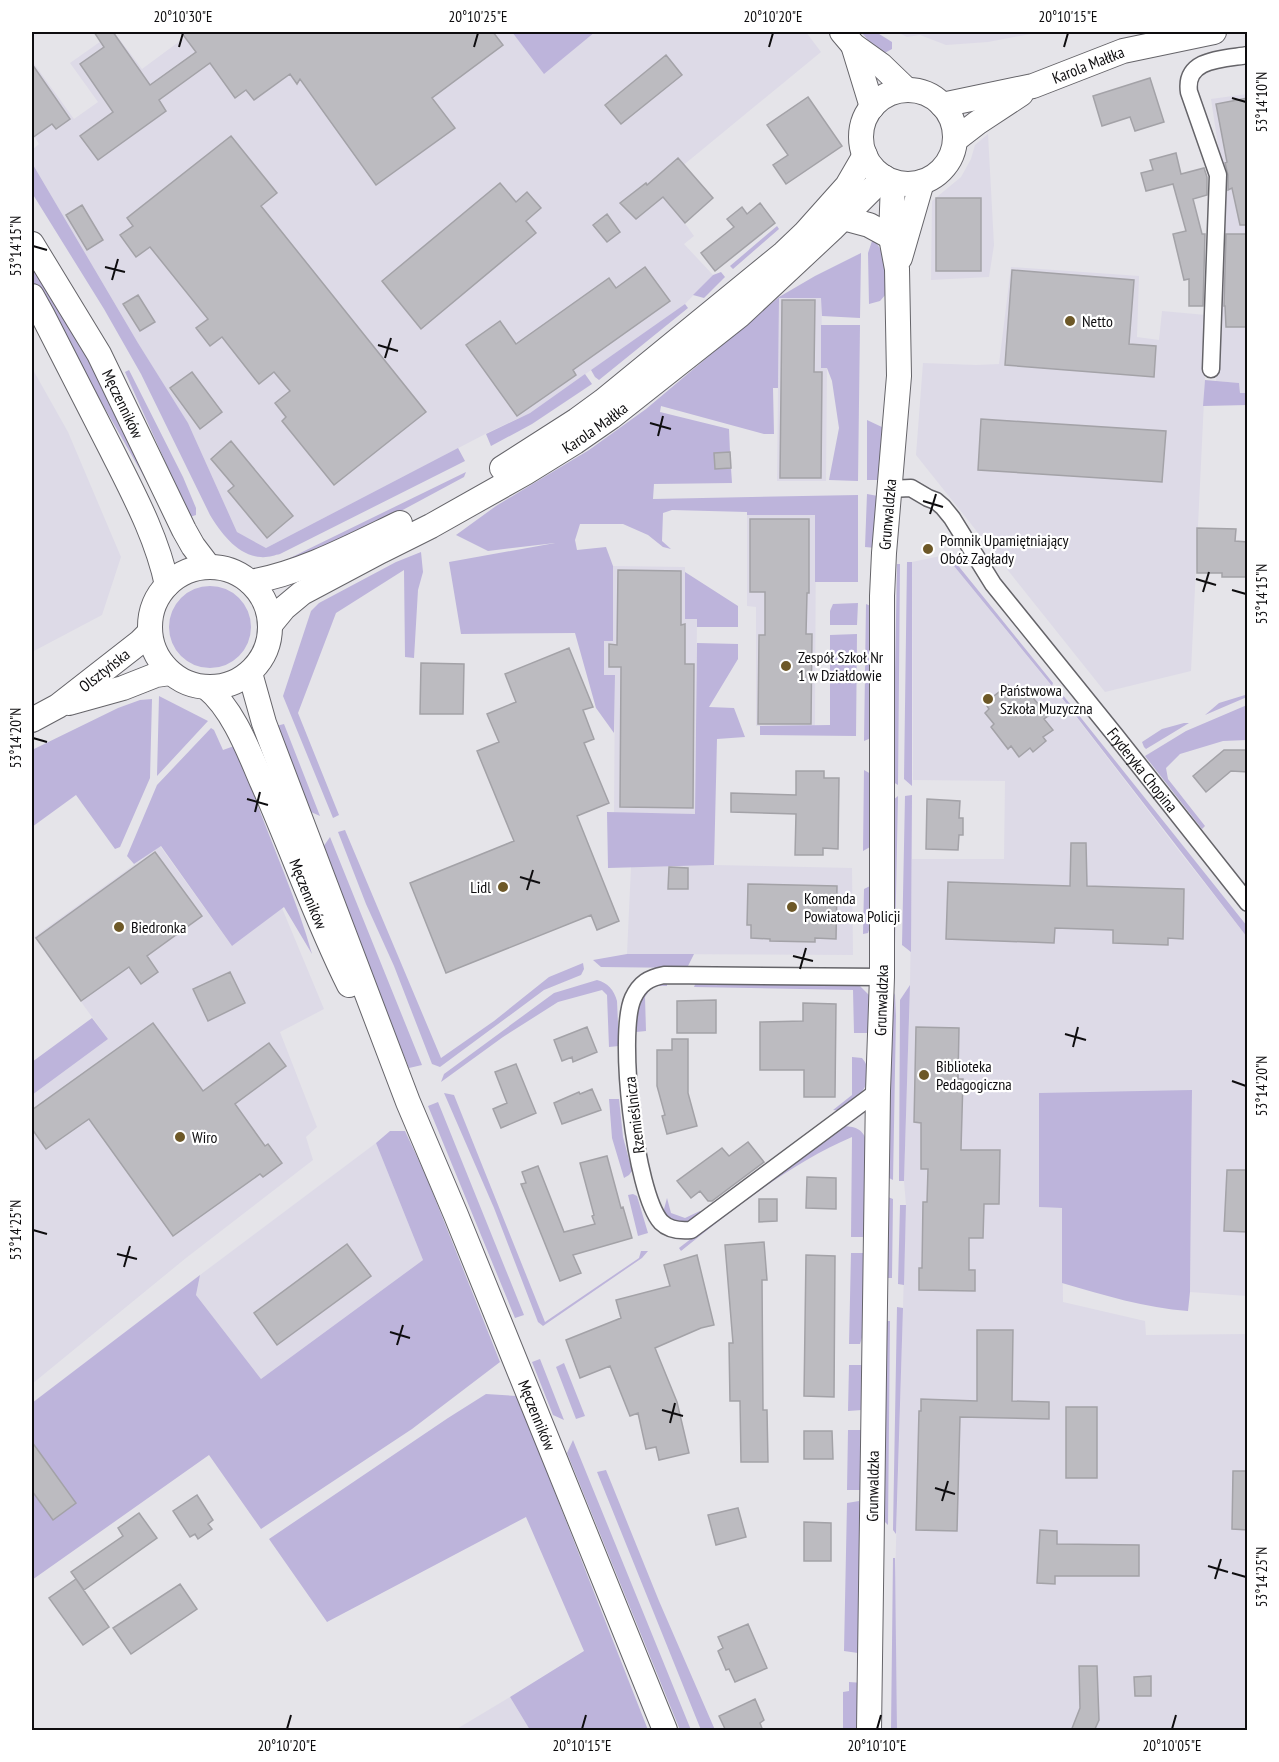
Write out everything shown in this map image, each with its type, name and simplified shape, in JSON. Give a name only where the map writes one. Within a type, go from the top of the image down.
[{"type":"main road","name":"Karola Małłka","points":[[942,105],[1033,86],[1123,51],[1162,41],[1214,32]]},
{"type":"main road","points":[[847,38],[907,90]]},
{"type":"main road","points":[[847,38],[872,107]]},
{"type":"main road","name":"Karola Małłka","points":[[955,140],[976,123],[1033,86]]},
{"type":"main road","points":[[907,90],[926,94],[942,105],[951,118],[955,140],[946,163],[936,174],[922,182],[908,184],[888,179],[873,168],[861,143],[861,130],[872,107],[882,98],[894,92],[907,90]]},
{"type":"main road","name":"Karola Małłka","points":[[250,582],[292,572],[426,510],[501,468],[577,420],[784,254],[847,186],[865,155]]},
{"type":"main road","name":"Karola Małłka","points":[[270,625],[284,608],[302,593],[431,526],[575,442],[612,417],[740,315],[888,179]]},
{"type":"main road","name":"Grunwaldzka","points":[[869,1731],[878,1091],[882,976],[882,596],[899,376],[897,269],[891,237],[888,179]]},
{"type":"main road","name":"Grunwaldzka","points":[[897,269],[922,182]]},
{"type":"main road","points":[[843,218],[869,225],[891,237]]},
{"type":"main road","name":"Męczenników","points":[[32,244],[99,354],[184,530],[209,567]]},
{"type":"main road","name":"Męczenników","points":[[32,296],[124,475],[158,552],[166,585]]},
{"type":"main road","points":[[209,567],[231,571],[250,582],[264,601],[269,613],[270,625],[263,656],[250,673],[230,684],[207,688],[188,683],[170,673],[156,655],[150,632],[153,607],[166,585],[186,572],[209,567]]},
{"type":"main road","name":"Olsztyńska","points":[[32,720],[58,706],[150,632]]},
{"type":"main road","name":"Olsztyńska","points":[[58,706],[123,688],[156,675],[170,673]]},
{"type":"main road","name":"Męczenników","points":[[250,673],[264,723],[408,1102],[665,1731]]},
{"type":"main road","name":"Męczenników","points":[[207,688],[214,693],[240,732],[337,960],[408,1102]]},
{"type":"street","points":[[1211,369],[1218,175],[1189,92],[1188,83],[1190,75],[1202,63],[1248,55]]},
{"type":"street","name":"Fryderyka Chopina","points":[[889,489],[910,500],[928,498],[944,507],[993,584],[1248,903]]},
{"type":"street","name":"Rzemieślnicza","points":[[878,1091],[691,1230],[674,1229],[661,1221],[653,1207],[632,1131],[628,1073],[628,1026],[632,1000],[639,987],[645,981],[664,975],[882,976]]},
{"type":"shaded area","points":[[114,32],[142,69],[184,38],[179,32],[512,32],[544,73],[595,32],[806,32],[821,52],[658,186],[694,236],[684,244],[713,275],[685,304],[530,413],[266,548],[237,532],[188,423],[32,163],[32,150],[39,144],[32,133],[32,61],[74,119],[98,102],[70,63]]},
{"type":"shaded area","points":[[512,32],[595,32],[544,74]]},
{"type":"shaded area","points":[[861,32],[876,32],[892,42],[892,49],[881,55]]},
{"type":"shaded area","points":[[897,32],[1041,32],[988,42],[946,45],[920,35],[907,37]]},
{"type":"shaded area","points":[[1247,94],[1247,393],[1240,393],[1239,383],[1216,381],[1223,235],[1221,165],[1211,99]]},
{"type":"shaded area","points":[[988,134],[994,245],[989,277],[931,280],[932,201],[961,177],[971,159],[975,145]]},
{"type":"shaded area","points":[[32,163],[188,423],[237,532],[266,548],[458,448],[465,461],[280,554],[261,557],[245,553],[225,536],[210,515],[141,374],[104,309],[32,193]]},
{"type":"shaded area","points":[[777,226],[779,229],[733,269],[730,266]]},
{"type":"shaded area","points":[[873,238],[885,256],[887,293],[880,301],[869,304],[868,253]]},
{"type":"shaded area","points":[[861,253],[860,318],[822,316],[821,298],[779,298],[778,388],[773,388],[774,434],[764,434],[661,406],[660,412],[729,429],[730,452],[714,453],[715,469],[731,468],[732,483],[654,484],[653,499],[858,495],[858,582],[815,582],[815,515],[747,515],[747,512],[672,510],[663,513],[662,541],[671,549],[663,547],[648,535],[623,524],[580,524],[575,540],[577,550],[606,547],[613,566],[613,641],[604,641],[604,675],[615,675],[614,733],[596,708],[575,633],[461,634],[449,562],[555,543],[488,551],[456,535],[496,506],[589,450],[646,409],[779,297]]},
{"type":"shaded area","points":[[32,254],[81,338],[151,481],[147,482],[32,281]]},
{"type":"shaded area","points":[[1011,267],[1139,276],[1137,337],[1159,340],[1162,311],[1206,315],[1191,671],[1105,692],[916,455],[923,363],[999,364]]},
{"type":"shaded area","points":[[721,272],[725,277],[704,298],[693,295],[713,275]]},
{"type":"shaded area","points":[[779,297],[822,298],[821,367],[827,368],[826,481],[777,481]]},
{"type":"shaded area","points":[[685,304],[688,308],[599,380],[595,377],[591,370]]},
{"type":"shaded area","points":[[821,325],[860,325],[858,481],[829,480],[839,428],[832,381],[827,368],[821,368]]},
{"type":"shaded area","points":[[32,368],[68,432],[121,557],[102,615],[32,652]]},
{"type":"shaded area","points":[[129,370],[183,477],[196,508],[196,515],[190,517],[125,372]]},
{"type":"shaded area","points":[[585,374],[592,384],[532,424],[491,446],[486,434],[530,413]]},
{"type":"shaded area","points":[[1205,380],[1239,383],[1240,393],[1247,393],[1247,405],[1203,406]]},
{"type":"shaded area","points":[[867,420],[884,428],[879,480],[867,480]]},
{"type":"shaded area","points":[[466,472],[464,477],[360,533],[294,565],[290,558]]},
{"type":"shaded area","points":[[867,494],[878,496],[876,548],[865,547]]},
{"type":"shaded area","name":"Zespół Szkoł Nr 1 w Działdowie","points":[[747,515],[816,515],[815,726],[756,726],[756,607],[747,606]]},
{"type":"shaded area","points":[[421,552],[423,572],[418,590],[414,658],[405,657],[404,570],[336,613],[298,713],[339,815],[333,818],[283,696],[311,611],[319,603],[396,562]]},
{"type":"shaded area","points":[[948,553],[1053,683],[1052,686],[945,555]]},
{"type":"shaded area","points":[[945,555],[1067,705],[1247,937],[1247,1296],[1190,1292],[1192,1091],[1039,1207],[1062,1208],[1063,1302],[1145,1321],[1146,1335],[1247,1334],[1247,1730],[897,1730],[895,1578],[906,1205],[904,1181],[912,859],[1004,859],[1005,781],[913,780],[912,562]]},
{"type":"shaded area","points":[[907,562],[912,562],[912,786],[904,779]]},
{"type":"shaded area","points":[[897,564],[900,564],[898,785],[893,782]]},
{"type":"shaded area","points":[[613,566],[685,567],[685,619],[697,619],[695,814],[614,813],[615,676],[604,675],[604,641],[613,640]]},
{"type":"shaded area","points":[[685,572],[738,606],[738,627],[697,627],[697,619],[685,619]]},
{"type":"shaded area","points":[[210,586],[226,589],[239,598],[248,611],[251,627],[248,643],[239,656],[226,665],[210,668],[194,665],[181,656],[172,643],[169,627],[172,611],[181,598],[194,589]]},
{"type":"shaded area","points":[[858,603],[857,625],[830,625],[830,611],[833,604]]},
{"type":"shaded area","points":[[866,604],[873,607],[871,738],[864,741]]},
{"type":"shaded area","points":[[857,634],[856,736],[760,735],[760,726],[830,725],[830,635]]},
{"type":"shaded area","points":[[697,643],[738,644],[738,659],[709,707],[734,708],[745,737],[717,739],[714,865],[608,868],[607,812],[695,814]]},
{"type":"shaded area","points":[[1059,694],[1062,694],[1247,926],[1247,937]]},
{"type":"shaded area","points":[[1245,695],[1247,697],[1205,715],[1219,703]]},
{"type":"shaded area","points":[[159,696],[208,721],[157,776]]},
{"type":"shaded area","points":[[152,699],[150,778],[120,847],[115,849],[76,795],[32,827],[32,750],[118,708],[140,700]]},
{"type":"shaded area","points":[[1247,705],[1247,740],[1223,741],[1180,754],[1166,768],[1168,779],[1205,826],[1202,829],[1145,756],[1186,731]]},
{"type":"shaded area","points":[[1189,723],[1146,749],[1144,747],[1142,742],[1162,729]]},
{"type":"shaded area","points":[[284,724],[320,816],[311,812],[302,802],[276,726]]},
{"type":"shaded area","points":[[211,728],[223,750],[237,745],[295,901],[312,954],[284,907],[232,946],[161,846],[134,864],[127,856],[157,785]]},
{"type":"shaded area","points":[[864,770],[871,774],[870,847],[863,851]]},
{"type":"shaded area","points":[[912,795],[911,952],[902,945],[905,796]]},
{"type":"shaded area","points":[[898,796],[895,944],[888,943],[893,800]]},
{"type":"shaded area","points":[[345,830],[441,1058],[494,1021],[549,977],[583,963],[584,969],[581,975],[544,990],[440,1067],[432,1064],[338,832]]},
{"type":"shaded area","points":[[330,837],[422,1065],[409,1068],[321,850]]},
{"type":"shaded area","points":[[160,846],[232,946],[282,908],[324,1009],[280,1032],[317,1127],[306,1137],[313,1160],[186,1258],[32,1384],[32,1095],[108,1039],[34,937]]},
{"type":"shaded area","points":[[714,865],[852,868],[853,955],[627,954],[631,867]]},
{"type":"shaded area","points":[[870,886],[870,927],[868,933],[863,934],[864,889]]},
{"type":"shaded area","points":[[627,954],[694,954],[687,968],[601,967],[593,960]]},
{"type":"shaded area","points":[[597,980],[607,985],[616,997],[619,1046],[609,1047],[607,995],[602,990],[558,1002],[503,1037],[441,1082],[444,1074],[554,993]]},
{"type":"shaded area","points":[[652,982],[665,982],[667,986],[652,986],[645,997],[646,1031],[636,1032],[636,1004],[641,992]]},
{"type":"shaded area","points":[[696,982],[854,984],[860,986],[869,995],[870,1033],[854,1033],[853,990],[694,987]]},
{"type":"shaded area","points":[[910,985],[904,1181],[899,1181],[900,1000]]},
{"type":"shaded area","points":[[894,993],[896,1016],[893,1180],[887,1177],[891,1001]]},
{"type":"shaded area","points":[[92,1018],[108,1039],[32,1095],[32,1062]]},
{"type":"shaded area","points":[[852,1057],[862,1058],[867,1065],[868,1080],[861,1094],[849,1106],[843,1111],[833,1110],[852,1095]]},
{"type":"shaded area","points":[[1192,1090],[1188,1311],[1140,1304],[1062,1283],[1062,1208],[1039,1207],[1039,1093]]},
{"type":"shaded area","points":[[444,1093],[454,1095],[545,1322],[639,1258],[641,1251],[648,1251],[642,1258],[543,1326],[538,1322],[494,1208]]},
{"type":"shaded area","points":[[609,1099],[619,1099],[623,1137],[632,1171],[624,1178],[612,1138]]},
{"type":"shaded area","points":[[438,1102],[524,1315],[515,1318],[428,1106]]},
{"type":"shaded area","points":[[844,1126],[858,1129],[867,1141],[865,1237],[851,1237],[852,1137],[785,1173],[742,1203],[681,1251],[679,1248],[813,1145]]},
{"type":"shaded area","points":[[390,1131],[405,1131],[426,1176],[500,1362],[412,1429],[261,1529],[209,1455],[32,1580],[32,1403],[200,1275],[196,1295],[261,1379],[423,1260],[376,1143]]},
{"type":"shaded area","points":[[376,1143],[423,1260],[261,1379],[196,1295],[200,1275]]},
{"type":"shaded area","points":[[628,1195],[637,1196],[648,1233],[638,1236]]},
{"type":"shaded area","points":[[888,1197],[893,1199],[892,1278],[886,1278]]},
{"type":"shaded area","points":[[667,1198],[671,1213],[685,1218],[700,1211],[702,1214],[687,1222],[677,1222],[663,1213]]},
{"type":"shaded area","points":[[900,1205],[906,1205],[904,1285],[898,1284]]},
{"type":"shaded area","points":[[851,1253],[865,1253],[865,1328],[860,1344],[849,1344]]},
{"type":"shaded area","points":[[897,1307],[903,1308],[896,1534],[893,1530]]},
{"type":"shaded area","points":[[885,1321],[890,1321],[888,1525],[883,1520]]},
{"type":"shaded area","points":[[540,1359],[564,1420],[553,1415],[532,1362]]},
{"type":"shaded area","points":[[564,1363],[585,1416],[576,1419],[556,1367]]},
{"type":"shaded area","points":[[849,1365],[865,1365],[862,1410],[848,1411]]},
{"type":"shaded area","points":[[486,1394],[517,1396],[648,1730],[530,1730],[510,1697],[584,1651],[526,1517],[327,1622],[269,1539]]},
{"type":"shaded area","points":[[848,1430],[861,1430],[861,1490],[847,1490]]},
{"type":"shaded area","points":[[573,1440],[691,1730],[680,1730],[567,1453]]},
{"type":"shaded area","points":[[606,1470],[715,1730],[701,1730],[597,1472]]},
{"type":"shaded area","points":[[859,1501],[862,1513],[858,1653],[844,1651],[847,1503]]},
{"type":"shaded area","points":[[893,1558],[895,1558],[897,1730],[891,1730]]},
{"type":"shaded area","points":[[849,1682],[863,1683],[862,1730],[843,1730],[843,1692],[849,1691]]},
{"type":"shaded area","points":[[510,1697],[530,1730],[455,1730]]},
{"type":"building","points":[[94,32],[113,32],[150,85],[196,52],[181,32],[493,32],[503,45],[432,98],[455,128],[376,185],[300,79],[297,84],[290,74],[254,100],[246,90],[235,98],[210,63],[159,100],[166,111],[98,160],[80,136],[113,112],[80,64],[104,47]]},
{"type":"building","points":[[666,55],[682,75],[621,124],[605,105]]},
{"type":"building","points":[[32,64],[70,119],[56,129],[52,124],[32,138]]},
{"type":"building","points":[[1150,78],[1164,122],[1135,131],[1130,117],[1102,126],[1093,96]]},
{"type":"building","points":[[808,97],[842,146],[786,184],[773,165],[788,155],[767,125]]},
{"type":"building","points":[[1248,98],[1248,225],[1240,225],[1232,188],[1228,190],[1225,163],[1227,162],[1216,104]]},
{"type":"building","points":[[231,136],[277,193],[261,206],[426,412],[334,485],[282,421],[286,417],[275,403],[290,391],[274,372],[259,384],[222,337],[210,346],[196,328],[208,319],[150,247],[136,257],[120,235],[133,226],[127,218]]},
{"type":"building","points":[[1176,153],[1181,174],[1204,168],[1207,177],[1207,195],[1193,199],[1202,234],[1205,234],[1203,306],[1189,306],[1189,279],[1184,280],[1173,234],[1186,231],[1173,184],[1146,191],[1141,173],[1153,170],[1150,160]]},
{"type":"building","points":[[678,158],[713,198],[685,223],[663,197],[636,219],[620,203],[646,183],[647,185]]},
{"type":"building","points":[[500,183],[516,202],[527,192],[541,208],[526,221],[536,233],[421,329],[382,281]]},
{"type":"building","points":[[936,198],[981,198],[981,271],[936,271]]},
{"type":"building","points":[[760,203],[775,223],[715,271],[701,253],[734,227],[727,219],[742,207],[747,214]]},
{"type":"building","points":[[82,205],[103,240],[87,250],[66,215]]},
{"type":"building","points":[[607,214],[620,232],[607,242],[593,225]]},
{"type":"building","points":[[1226,234],[1248,234],[1248,327],[1226,327],[1224,306]]},
{"type":"building","points":[[645,267],[670,301],[573,370],[576,375],[517,416],[466,345],[500,321],[516,344],[609,278],[616,288]]},
{"type":"building","points":[[1012,270],[1134,280],[1129,344],[1156,346],[1154,377],[1005,365]]},
{"type":"building","points":[[138,295],[155,322],[140,331],[123,304]]},
{"type":"building","points":[[782,300],[815,300],[814,372],[822,372],[821,478],[780,478]]},
{"type":"building","points":[[192,372],[222,412],[200,429],[170,388]]},
{"type":"building","points":[[981,419],[1166,431],[1162,482],[978,470]]},
{"type":"building","points":[[231,441],[293,516],[267,538],[228,491],[234,486],[211,459]]},
{"type":"building","points":[[730,452],[731,468],[715,469],[714,453]]},
{"type":"building","name":"Zespół Szkoł Nr 1 w Działdowie","points":[[750,519],[809,519],[809,593],[807,593],[806,634],[812,634],[811,724],[758,724],[759,635],[765,635],[765,592],[750,592]]},
{"type":"building","points":[[1197,528],[1236,529],[1235,541],[1248,542],[1248,577],[1222,577],[1222,573],[1197,573]]},
{"type":"building","points":[[618,570],[681,571],[681,625],[685,624],[685,664],[694,664],[693,808],[620,807],[621,667],[609,667],[609,644],[617,645]]},
{"type":"building","points":[[569,648],[593,707],[583,710],[594,739],[584,743],[609,803],[577,816],[619,921],[597,930],[591,915],[446,973],[410,883],[514,841],[477,751],[499,742],[487,714],[516,702],[505,674]]},
{"type":"building","points":[[421,663],[464,664],[463,714],[420,714]]},
{"type":"building","points":[[1008,685],[1012,690],[1018,686],[1026,696],[1030,694],[1048,716],[1044,719],[1053,730],[1043,737],[1046,741],[1033,752],[1030,748],[1019,757],[1011,746],[1008,749],[991,727],[994,724],[985,713],[989,709],[985,703]]},
{"type":"building","points":[[1224,750],[1248,750],[1248,772],[1231,771],[1206,792],[1193,776]]},
{"type":"building","points":[[796,771],[824,771],[824,778],[839,778],[838,849],[823,848],[823,855],[795,855],[796,814],[731,812],[731,793],[796,795]]},
{"type":"building","points":[[927,799],[960,801],[959,818],[963,818],[963,835],[959,835],[958,850],[926,849]]},
{"type":"building","points":[[1071,843],[1086,843],[1087,886],[1184,889],[1183,939],[1168,938],[1168,945],[1113,943],[1113,930],[1055,928],[1054,943],[946,939],[948,882],[1070,886]]},
{"type":"building","name":"Biedronka","points":[[155,852],[202,916],[147,956],[158,972],[141,984],[129,967],[81,1001],[36,938]]},
{"type":"building","points":[[669,867],[688,868],[688,889],[668,889]]},
{"type":"building","name":"Komenda Powiatowa Policji","points":[[748,884],[837,886],[836,939],[815,938],[815,942],[770,941],[770,939],[751,938],[751,925],[747,925]]},
{"type":"building","points":[[230,972],[245,1003],[208,1021],[193,989]]},
{"type":"building","points":[[716,1000],[716,1033],[677,1033],[677,1001]]},
{"type":"building","points":[[803,1003],[836,1004],[835,1097],[804,1097],[804,1070],[760,1070],[760,1022],[803,1021]]},
{"type":"building","name":"Wiro","points":[[153,1023],[203,1091],[269,1043],[286,1066],[235,1104],[265,1146],[268,1144],[282,1163],[263,1177],[260,1174],[173,1236],[89,1119],[46,1149],[32,1129],[32,1110]]},
{"type":"building","points":[[587,1027],[597,1052],[573,1062],[572,1057],[562,1061],[554,1040]]},
{"type":"building","points":[[916,1027],[959,1028],[958,1079],[963,1079],[961,1150],[1000,1150],[999,1204],[984,1204],[983,1238],[969,1238],[969,1270],[975,1270],[975,1291],[919,1290],[919,1268],[922,1268],[923,1202],[927,1202],[928,1169],[921,1169],[921,1123],[914,1122]]},
{"type":"building","points":[[672,1039],[688,1039],[688,1093],[697,1126],[667,1134],[662,1116],[665,1115],[657,1086],[657,1050],[672,1050]]},
{"type":"building","points":[[516,1064],[536,1113],[501,1128],[493,1109],[507,1103],[495,1072]]},
{"type":"building","points":[[592,1089],[601,1110],[562,1124],[554,1103]]},
{"type":"building","points":[[748,1142],[764,1162],[712,1201],[708,1201],[700,1191],[691,1198],[677,1181],[722,1148],[729,1156]]},
{"type":"building","points":[[607,1156],[632,1238],[573,1255],[581,1273],[560,1281],[521,1184],[526,1183],[522,1172],[538,1166],[564,1232],[595,1224],[580,1163]]},
{"type":"building","points":[[1227,1170],[1248,1170],[1248,1232],[1224,1231]]},
{"type":"building","points":[[807,1177],[836,1178],[836,1209],[806,1208]]},
{"type":"building","points":[[759,1199],[777,1199],[777,1221],[759,1222]]},
{"type":"building","points":[[764,1242],[767,1280],[762,1280],[763,1410],[767,1410],[768,1462],[741,1462],[740,1401],[730,1401],[729,1343],[733,1343],[725,1245]]},
{"type":"building","points":[[347,1244],[371,1276],[277,1345],[254,1313]]},
{"type":"building","points":[[697,1255],[714,1325],[701,1328],[655,1348],[677,1402],[689,1453],[659,1460],[656,1447],[646,1449],[638,1413],[630,1416],[610,1366],[580,1378],[566,1340],[621,1318],[616,1300],[670,1286],[664,1265]]},
{"type":"building","points":[[806,1255],[835,1256],[834,1397],[804,1396]]},
{"type":"building","points":[[977,1330],[1013,1330],[1012,1401],[1049,1402],[1049,1419],[960,1417],[957,1531],[916,1530],[921,1399],[977,1401]]},
{"type":"building","points":[[1066,1407],[1097,1407],[1097,1478],[1066,1478]]},
{"type":"building","points":[[804,1431],[832,1431],[833,1459],[804,1459]]},
{"type":"building","points":[[32,1442],[76,1503],[53,1520],[32,1491]]},
{"type":"building","points":[[1233,1471],[1248,1471],[1248,1530],[1232,1529]]},
{"type":"building","points":[[197,1495],[213,1520],[208,1524],[212,1529],[198,1539],[195,1534],[190,1537],[173,1511]]},
{"type":"building","points":[[738,1508],[746,1537],[716,1545],[708,1515]]},
{"type":"building","points":[[139,1513],[157,1538],[84,1590],[71,1572],[123,1536],[118,1528]]},
{"type":"building","points":[[804,1522],[831,1523],[831,1561],[804,1561]]},
{"type":"building","points":[[1040,1530],[1057,1531],[1057,1544],[1139,1545],[1139,1576],[1055,1576],[1055,1584],[1037,1583]]},
{"type":"building","points":[[76,1579],[109,1627],[83,1645],[49,1598]]},
{"type":"building","points":[[180,1584],[197,1609],[131,1654],[113,1628]]},
{"type":"building","points":[[748,1624],[767,1668],[735,1682],[729,1669],[726,1670],[718,1651],[723,1648],[718,1637]]},
{"type":"building","points":[[1079,1666],[1097,1666],[1099,1720],[1094,1731],[1071,1731],[1080,1708]]},
{"type":"building","points":[[1151,1676],[1151,1696],[1135,1696],[1134,1677]]},
{"type":"building","points":[[755,1699],[764,1720],[760,1723],[763,1731],[726,1731],[719,1716]]},
{"type":"place","name":"Netto","points":[[1070,321]]},
{"type":"place","name":"Pomnik Upamiętniający Obóz Zagłady","points":[[928,549]]},
{"type":"place","name":"Zespół Szkoł Nr 1 w Działdowie","points":[[786,666]]},
{"type":"place","name":"Państwowa Szkoła Muzyczna","points":[[988,699]]},
{"type":"place","name":"Lidl","points":[[503,887]]},
{"type":"place","name":"Komenda Powiatowa Policji","points":[[792,907]]},
{"type":"place","name":"Biedronka","points":[[119,927]]},
{"type":"place","name":"Biblioteka Pedagogiczna","points":[[924,1075]]},
{"type":"place","name":"Wiro","points":[[180,1137]]}]
